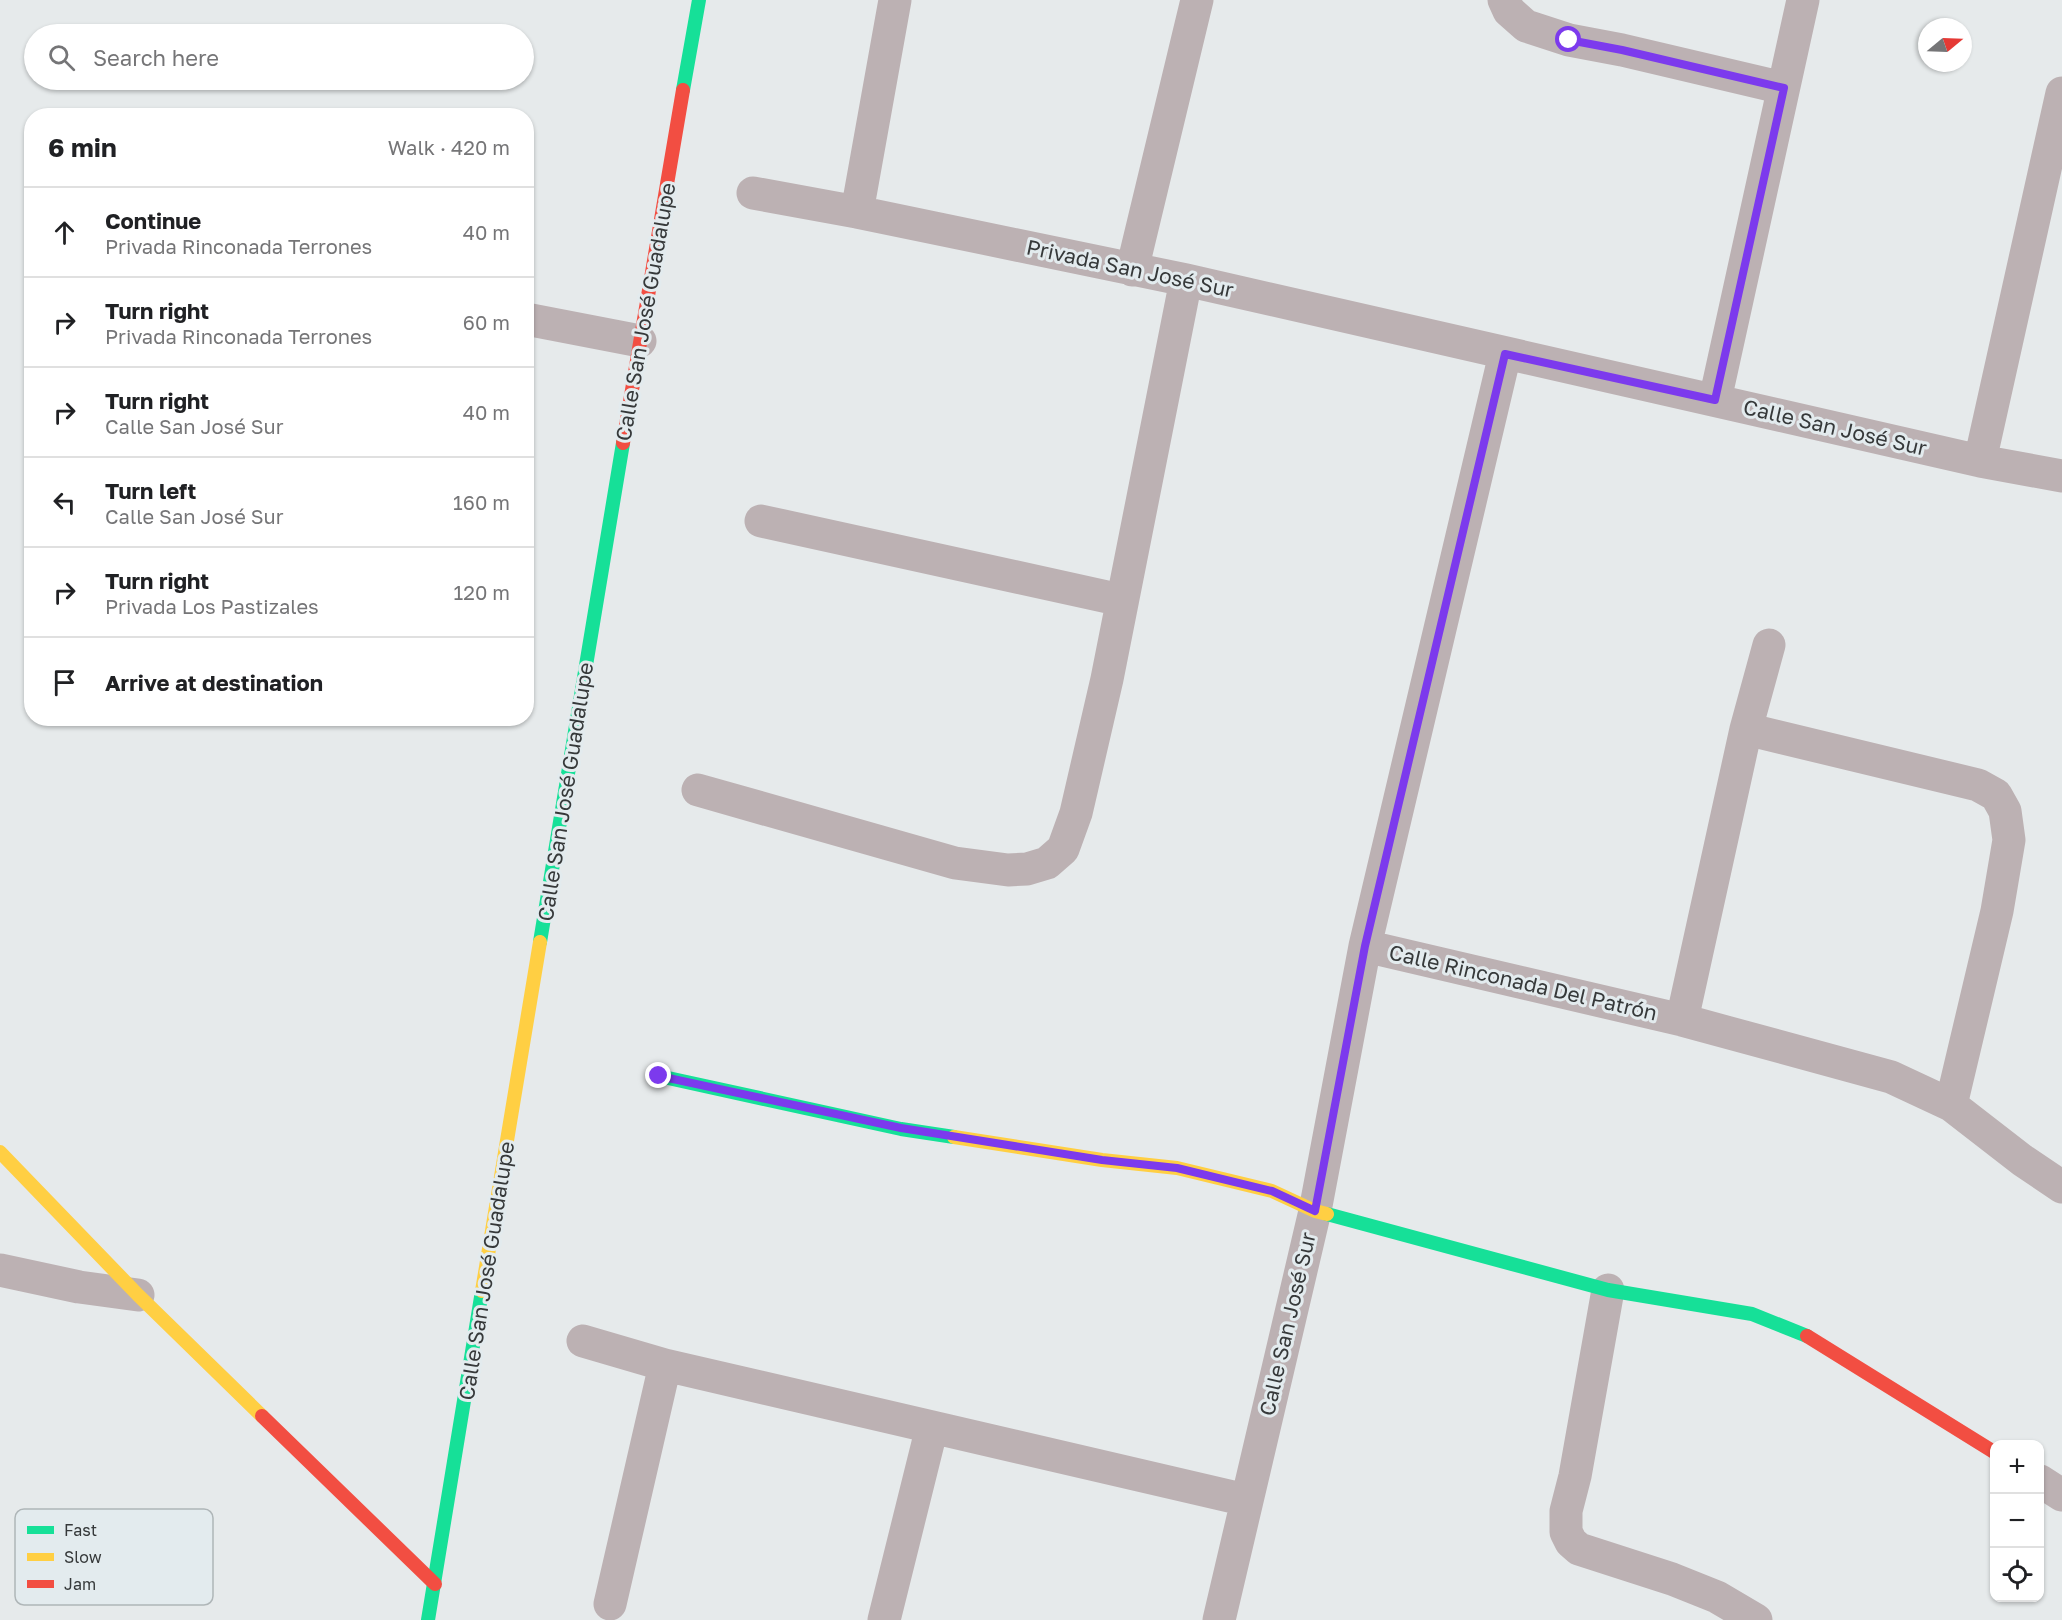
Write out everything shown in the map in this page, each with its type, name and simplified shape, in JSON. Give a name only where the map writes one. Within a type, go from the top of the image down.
[{"type":"street","name":"Calle San José Guadalupe","points":[[428,1620],[640,341],[699,0]]},
{"type":"street","points":[[857,212],[895,0]]},
{"type":"street","points":[[1131,270],[1197,0]]},
{"type":"street","points":[[1504,0],[1509,11],[1526,26],[1569,40],[1784,88]]},
{"type":"street","points":[[1715,400],[1803,0]]},
{"type":"street","points":[[1980,461],[2056,148],[2062,93]]},
{"type":"street","name":"Privada San José Sur","points":[[753,193],[857,212],[1186,280],[1505,354]]},
{"type":"street","points":[[698,790],[955,863],[1008,870],[1027,869],[1047,863],[1063,849],[1076,813],[1107,679],[1186,280]]},
{"type":"street","points":[[534,321],[640,341]]},
{"type":"street","name":"Calle San José Sur","points":[[1219,1620],[1315,1211],[1365,946],[1505,354],[1980,461],[2062,476]]},
{"type":"street","points":[[761,521],[1121,600]]},
{"type":"street","name":"Calle Rinconada Del Patrón","points":[[1682,1020],[1746,729],[1769,645]]},
{"type":"street","points":[[1746,729],[1978,785],[1996,795],[2005,811],[2009,840],[1997,911],[1951,1105]]},
{"type":"street","name":"Calle Rinconada Del Patrón","points":[[1365,946],[1682,1020],[1892,1077],[1951,1105],[2022,1160],[2062,1187]]},
{"type":"street","points":[[659,1076],[901,1128],[1102,1160],[1177,1168],[1272,1191],[1315,1211],[1608,1290],[1752,1314],[1809,1337],[1990,1449]]},
{"type":"street","points":[[0,1152],[138,1295],[435,1584]]},
{"type":"street","points":[[0,1270],[79,1287],[138,1295]]},
{"type":"street","points":[[1608,1290],[1575,1476],[1566,1510],[1566,1532],[1571,1542],[1579,1549],[1672,1579],[1717,1597],[1756,1620]]},
{"type":"street","points":[[583,1341],[664,1365],[1246,1500]]},
{"type":"street","points":[[610,1604],[664,1365]]},
{"type":"street","points":[[884,1620],[932,1427]]},
{"type":"street","points":[[2044,1484],[2062,1495]]},
{"type":"traffic: fast","points":[[683,90],[699,0]]},
{"type":"traffic: fast","points":[[540,942],[623,443]]},
{"type":"traffic: fast","points":[[659,1076],[901,1129],[954,1137]]},
{"type":"traffic: fast","points":[[1327,1214],[1608,1290],[1752,1314],[1807,1336]]},
{"type":"traffic: fast","points":[[428,1620],[482,1291]]},
{"type":"traffic: slow","points":[[482,1291],[540,942]]},
{"type":"traffic: slow","points":[[954,1137],[1102,1160],[1177,1168],[1272,1191],[1315,1211],[1327,1214]]},
{"type":"traffic: slow","points":[[0,1152],[138,1295],[262,1416]]},
{"type":"traffic: jam","points":[[623,443],[683,90]]},
{"type":"traffic: jam","points":[[1807,1336],[1990,1450]]},
{"type":"traffic: jam","points":[[262,1416],[435,1584]]},
{"type":"route","points":[[659,1076],[901,1128],[1102,1160],[1177,1168],[1272,1191],[1315,1211],[1365,946],[1505,354],[1715,400],[1784,88],[1569,40]]}]
